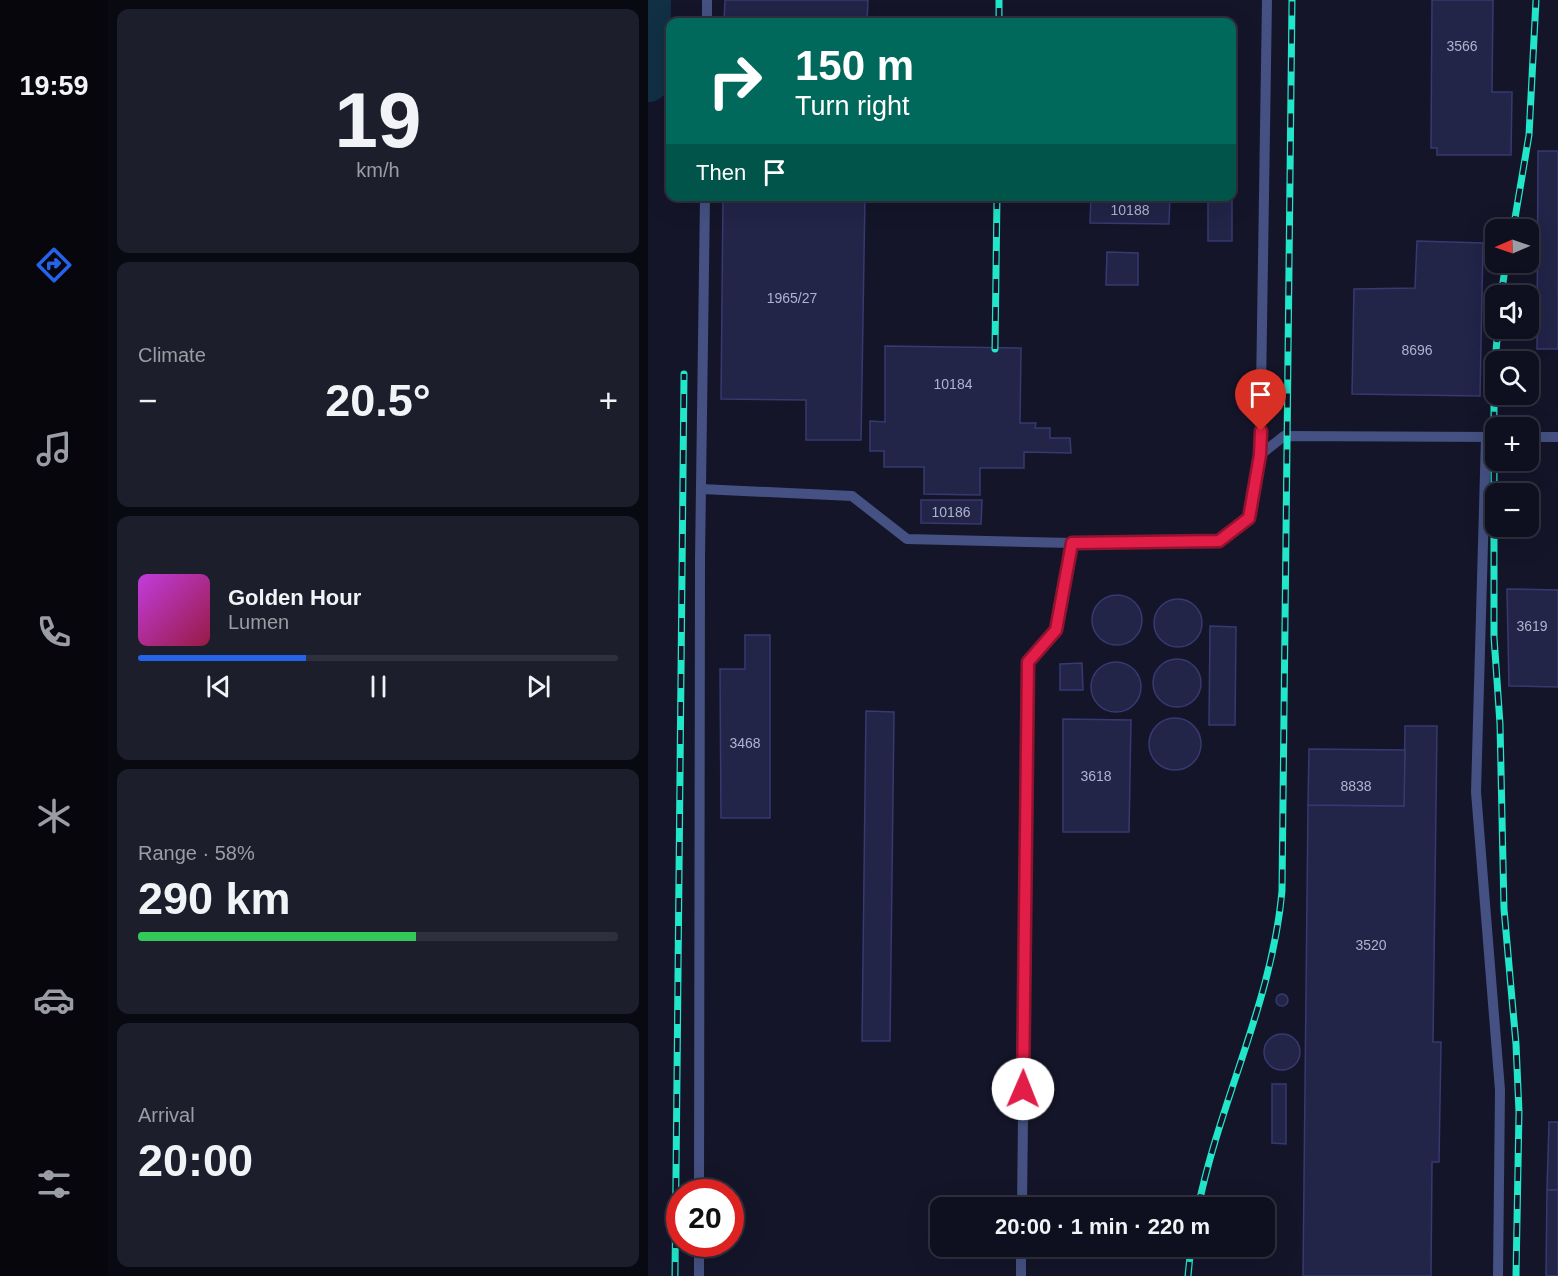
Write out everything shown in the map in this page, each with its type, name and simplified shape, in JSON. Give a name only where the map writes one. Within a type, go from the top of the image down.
[{"type":"lane","points":[[707,0],[707,18]]},
{"type":"lane","points":[[701,489],[852,496],[907,539],[1072,543],[1219,541],[1249,518],[1260,455],[1267,0]]},
{"type":"lane","points":[[699,1179],[701,489],[705,201]]},
{"type":"lane","points":[[1260,455],[1284,436],[1485,437]]},
{"type":"lane","points":[[1539,437],[1558,437]]},
{"type":"lane","points":[[1490,471],[1476,792],[1500,1090],[1498,1276]]},
{"type":"lane","points":[[1022,1197],[1028,662],[1056,630],[1072,543]]},
{"type":"lane","points":[[699,1257],[699,1276]]},
{"type":"lane","points":[[1021,1257],[1021,1276]]},
{"type":"building","points":[[725,0],[868,0],[867,18],[724,18]]},
{"type":"building","points":[[1432,0],[1493,0],[1492,92],[1512,92],[1511,155],[1437,155],[1437,148],[1431,148]]},
{"type":"building","points":[[1538,151],[1558,151],[1558,349],[1537,349],[1537,339],[1539,339]]},
{"type":"building","points":[[723,201],[865,201],[861,440],[806,440],[806,400],[721,399]]},
{"type":"building","points":[[1091,201],[1170,201],[1169,224],[1090,223]]},
{"type":"building","points":[[1208,201],[1232,201],[1232,241],[1208,241]]},
{"type":"building","points":[[1417,241],[1483,243],[1480,396],[1352,394],[1354,289],[1415,288]]},
{"type":"building","points":[[1107,252],[1138,253],[1138,285],[1106,285]]},
{"type":"building","points":[[885,346],[1021,348],[1020,423],[1036,423],[1035,428],[1050,428],[1050,438],[1070,438],[1071,453],[1024,452],[1024,468],[980,468],[980,495],[924,494],[924,467],[884,467],[884,451],[870,451],[870,421],[885,422]]},
{"type":"building","points":[[921,500],[982,500],[981,524],[921,523]]},
{"type":"building","points":[[1507,589],[1558,590],[1558,687],[1509,686]]},
{"type":"building","points":[[1112,595],[1122,595],[1135,602],[1142,615],[1142,625],[1135,638],[1122,645],[1112,645],[1103,641],[1096,634],[1092,625],[1092,615],[1096,606],[1103,599]]},
{"type":"building","points":[[1178,599],[1195,606],[1202,623],[1195,640],[1178,647],[1161,640],[1154,623],[1161,606]]},
{"type":"building","points":[[1210,626],[1236,627],[1235,725],[1209,725]]},
{"type":"building","points":[[745,635],[770,635],[770,818],[721,818],[720,669],[745,669]]},
{"type":"building","points":[[1177,659],[1194,666],[1201,683],[1194,700],[1177,707],[1160,700],[1153,683],[1160,666]]},
{"type":"building","points":[[1111,662],[1121,662],[1134,669],[1141,682],[1141,692],[1134,705],[1121,712],[1111,712],[1102,708],[1095,701],[1091,692],[1091,682],[1095,673],[1102,666]]},
{"type":"building","points":[[1082,663],[1083,690],[1060,690],[1060,664]]},
{"type":"building","points":[[866,711],[894,712],[890,1041],[862,1041]]},
{"type":"building","points":[[1175,718],[1185,720],[1193,726],[1199,734],[1201,744],[1199,754],[1193,762],[1185,768],[1175,770],[1165,768],[1157,762],[1151,754],[1149,744],[1151,734],[1157,726],[1165,720]]},
{"type":"building","points":[[1063,719],[1131,720],[1129,832],[1063,832]]},
{"type":"building","points":[[1405,726],[1437,726],[1433,1042],[1441,1042],[1439,1162],[1432,1162],[1431,1276],[1303,1276],[1308,805],[1404,806]]},
{"type":"building","points":[[1309,749],[1405,750],[1404,806],[1308,805]]},
{"type":"building","points":[[1282,994],[1288,1000],[1282,1006],[1276,1000]]},
{"type":"building","points":[[1282,1034],[1295,1039],[1300,1052],[1295,1065],[1282,1070],[1269,1065],[1264,1052],[1269,1039]]},
{"type":"building","points":[[1272,1084],[1286,1084],[1286,1144],[1272,1143]]},
{"type":"building","points":[[1549,1122],[1558,1122],[1558,1190],[1547,1190]]},
{"type":"building","points":[[1547,1190],[1558,1190],[1558,1276],[1546,1276]]},
{"type":"waterway","points":[[648,80],[649,0]]},
{"type":"railway","points":[[999,0],[999,18]]},
{"type":"railway","points":[[1201,1197],[1219,1129],[1268,972],[1282,891],[1292,0]]},
{"type":"railway","points":[[1515,219],[1529,135],[1536,0]]},
{"type":"railway","points":[[995,349],[997,201]]},
{"type":"railway","points":[[1503,285],[1504,273]]},
{"type":"railway","points":[[1497,339],[1494,374],[1494,637],[1500,724],[1504,909],[1516,1044],[1519,1112],[1516,1276]]},
{"type":"railway","points":[[675,1276],[684,374]]},
{"type":"railway","points":[[1188,1276],[1190,1257]]},
{"type":"route","points":[[1023,1089],[1028,662],[1056,630],[1072,543],[1219,541],[1249,518],[1260,455],[1261,431]]}]
